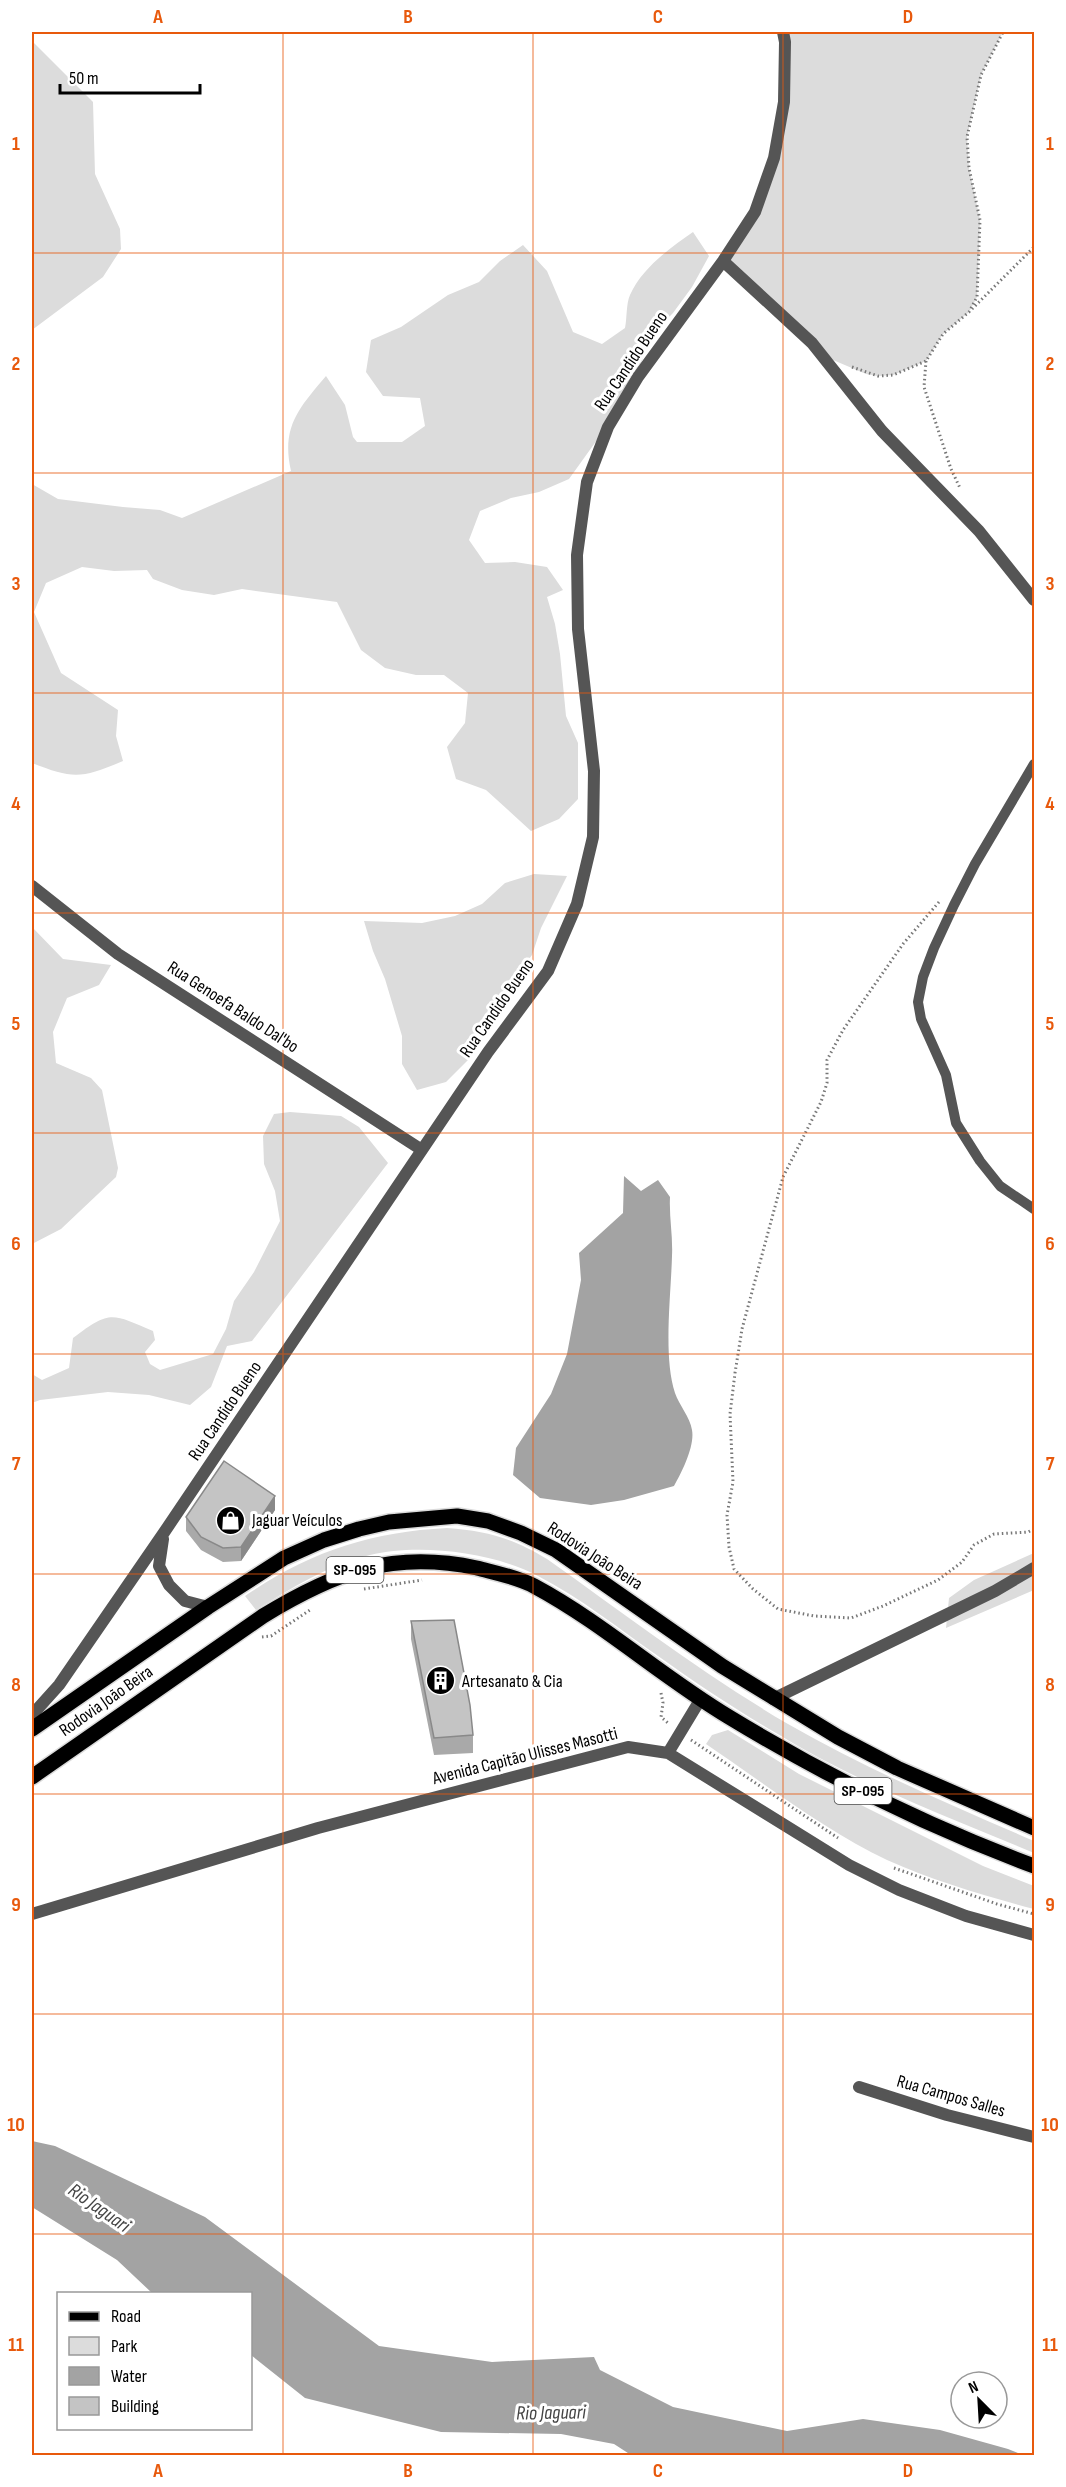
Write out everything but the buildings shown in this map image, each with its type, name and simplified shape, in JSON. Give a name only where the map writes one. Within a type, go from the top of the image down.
[{"type":"main road","name":"Rodovia João Beira","points":[[32,1730],[208,1607],[284,1558],[324,1540],[358,1529],[426,1517],[457,1516],[488,1521],[521,1533],[556,1550],[722,1666],[838,1737],[897,1768],[1035,1828]]},
{"type":"main road","name":"Rodovia João Beira","points":[[32,1777],[252,1624],[303,1592],[347,1572],[383,1564],[425,1561],[457,1564],[499,1573],[532,1585],[575,1611],[700,1700],[837,1779],[971,1842],[1035,1866]]},
{"type":"street","name":"Rua Candido Bueno","points":[[32,1715],[59,1684],[163,1534],[488,1052],[548,970],[577,904],[593,837],[594,771],[578,629],[577,555],[587,482],[608,427],[638,377],[723,261],[755,212],[774,158],[784,102],[785,42],[783,32]]},
{"type":"street","points":[[723,261],[812,343],[882,431],[979,531],[1035,600]]},
{"type":"street","name":"Rua Genoefa Baldo Dal'bo","points":[[32,886],[118,954],[422,1150]]},
{"type":"street","points":[[163,1534],[159,1566],[169,1585],[185,1601],[208,1607]]},
{"type":"street","points":[[774,1699],[995,1591],[1035,1568]]},
{"type":"street","points":[[668,1753],[700,1700]]},
{"type":"street","name":"Avenida Capitão Ulisses Masotti","points":[[32,1914],[318,1828],[628,1747],[668,1753],[849,1865],[899,1890],[966,1916],[1035,1935]]},
{"type":"street","name":"Rua Campos Salles","points":[[859,2088],[947,2115],[1035,2137]]},
{"type":"lane","points":[[1035,764],[975,864],[954,905],[927,968],[918,1002],[921,1019],[946,1075],[956,1123],[980,1161],[1000,1186],[1035,1209]]},
{"type":"path","points":[[969,312],[977,297],[980,220],[969,168],[967,137],[981,75],[1003,32]]},
{"type":"path","points":[[963,494],[951,469],[924,387],[926,361],[943,334],[969,312],[1035,247]]},
{"type":"path","points":[[850,367],[878,376],[893,375],[926,361]]},
{"type":"path","points":[[943,899],[903,944],[843,1030],[827,1060],[827,1083],[821,1102],[783,1177],[742,1329],[735,1373],[730,1414],[733,1482],[727,1515],[729,1547],[734,1569],[753,1589],[778,1609],[814,1616],[851,1618],[883,1606],[938,1580],[962,1562],[974,1545],[993,1534],[1029,1532],[1035,1529]]},
{"type":"path","points":[[356,1590],[383,1584],[427,1580]]},
{"type":"path","points":[[252,1624],[259,1635],[266,1638],[313,1609]]},
{"type":"path","points":[[657,1689],[663,1704],[661,1717],[681,1733],[841,1840]]},
{"type":"path","points":[[884,1865],[976,1897],[1035,1914]]},
{"type":"green space","points":[[783,32],[1003,32],[981,75],[967,137],[969,168],[980,220],[977,297],[969,312],[943,334],[926,361],[893,375],[866,374],[833,360],[723,261],[755,212],[774,158]]},
{"type":"green space","points":[[32,41],[93,102],[95,174],[120,229],[121,249],[103,277],[32,330]]},
{"type":"green space","points":[[693,232],[709,256],[692,287],[673,313],[652,334],[641,363],[607,426],[569,479],[539,492],[511,498],[480,511],[469,540],[485,563],[515,562],[547,567],[563,590],[547,597],[560,654],[566,716],[578,743],[578,799],[559,819],[531,831],[486,790],[456,779],[447,747],[465,723],[468,693],[444,675],[416,675],[385,668],[361,650],[337,602],[242,589],[214,595],[182,590],[153,579],[147,570],[114,571],[82,567],[46,583],[34,612],[61,673],[118,710],[116,736],[123,761],[97,771],[77,775],[58,772],[32,763],[32,484],[58,499],[160,510],[182,518],[291,471],[288,442],[295,419],[326,376],[345,405],[353,437],[357,442],[402,442],[425,426],[420,398],[383,396],[366,372],[371,340],[401,327],[448,295],[479,282],[500,261],[523,245],[547,271],[573,332],[602,344],[625,328],[629,299],[635,285],[649,267]]},
{"type":"green space","points":[[534,874],[567,876],[541,928],[532,955],[514,979],[468,1060],[446,1082],[417,1090],[402,1064],[402,1036],[364,921],[422,923],[455,916],[482,904],[505,883]]},
{"type":"green space","points":[[32,927],[63,959],[111,965],[99,985],[67,998],[53,1032],[56,1063],[91,1078],[102,1090],[118,1168],[116,1177],[61,1229],[32,1244]]},
{"type":"green space","points":[[290,1112],[341,1116],[359,1127],[388,1163],[252,1341],[227,1346],[211,1387],[190,1405],[149,1395],[108,1392],[40,1400],[32,1403],[32,1374],[42,1380],[69,1368],[73,1338],[103,1319],[119,1318],[153,1331],[155,1340],[145,1352],[150,1364],[160,1370],[213,1354],[226,1329],[234,1301],[254,1272],[280,1221],[275,1191],[264,1164],[263,1136],[274,1114]]},
{"type":"green space","points":[[447,1528],[475,1531],[499,1537],[547,1559],[696,1665],[788,1724],[878,1771],[1034,1841],[1034,1853],[902,1798],[838,1768],[716,1696],[569,1594],[538,1576],[500,1561],[456,1552],[389,1551],[355,1559],[325,1571],[256,1610],[245,1596],[293,1567],[341,1547],[392,1534]]},
{"type":"green space","points":[[1034,1553],[1034,1590],[946,1628],[949,1598],[974,1580]]},
{"type":"green space","points":[[728,1730],[799,1774],[983,1866],[1034,1886],[1034,1909],[923,1875],[887,1860],[841,1835],[706,1744],[712,1735]]},
{"type":"water","points":[[624,1176],[641,1191],[658,1180],[670,1197],[672,1249],[669,1362],[675,1393],[692,1430],[692,1444],[674,1486],[624,1500],[591,1505],[540,1498],[513,1475],[516,1448],[551,1394],[567,1354],[581,1280],[579,1253],[623,1213]]},
{"type":"water","name":"Rio Jaguari","points":[[32,2141],[55,2146],[205,2217],[379,2346],[492,2362],[594,2357],[600,2370],[673,2407],[787,2431],[863,2419],[940,2430],[1023,2455],[631,2455],[614,2444],[561,2434],[441,2432],[305,2398],[252,2356],[252,2292],[151,2292],[117,2260],[32,2207]]},
{"type":"place","name":"Jaguar Veículos","points":[[231,1520]]},
{"type":"place","name":"Artesanato & Cia","points":[[441,1681]]}]
